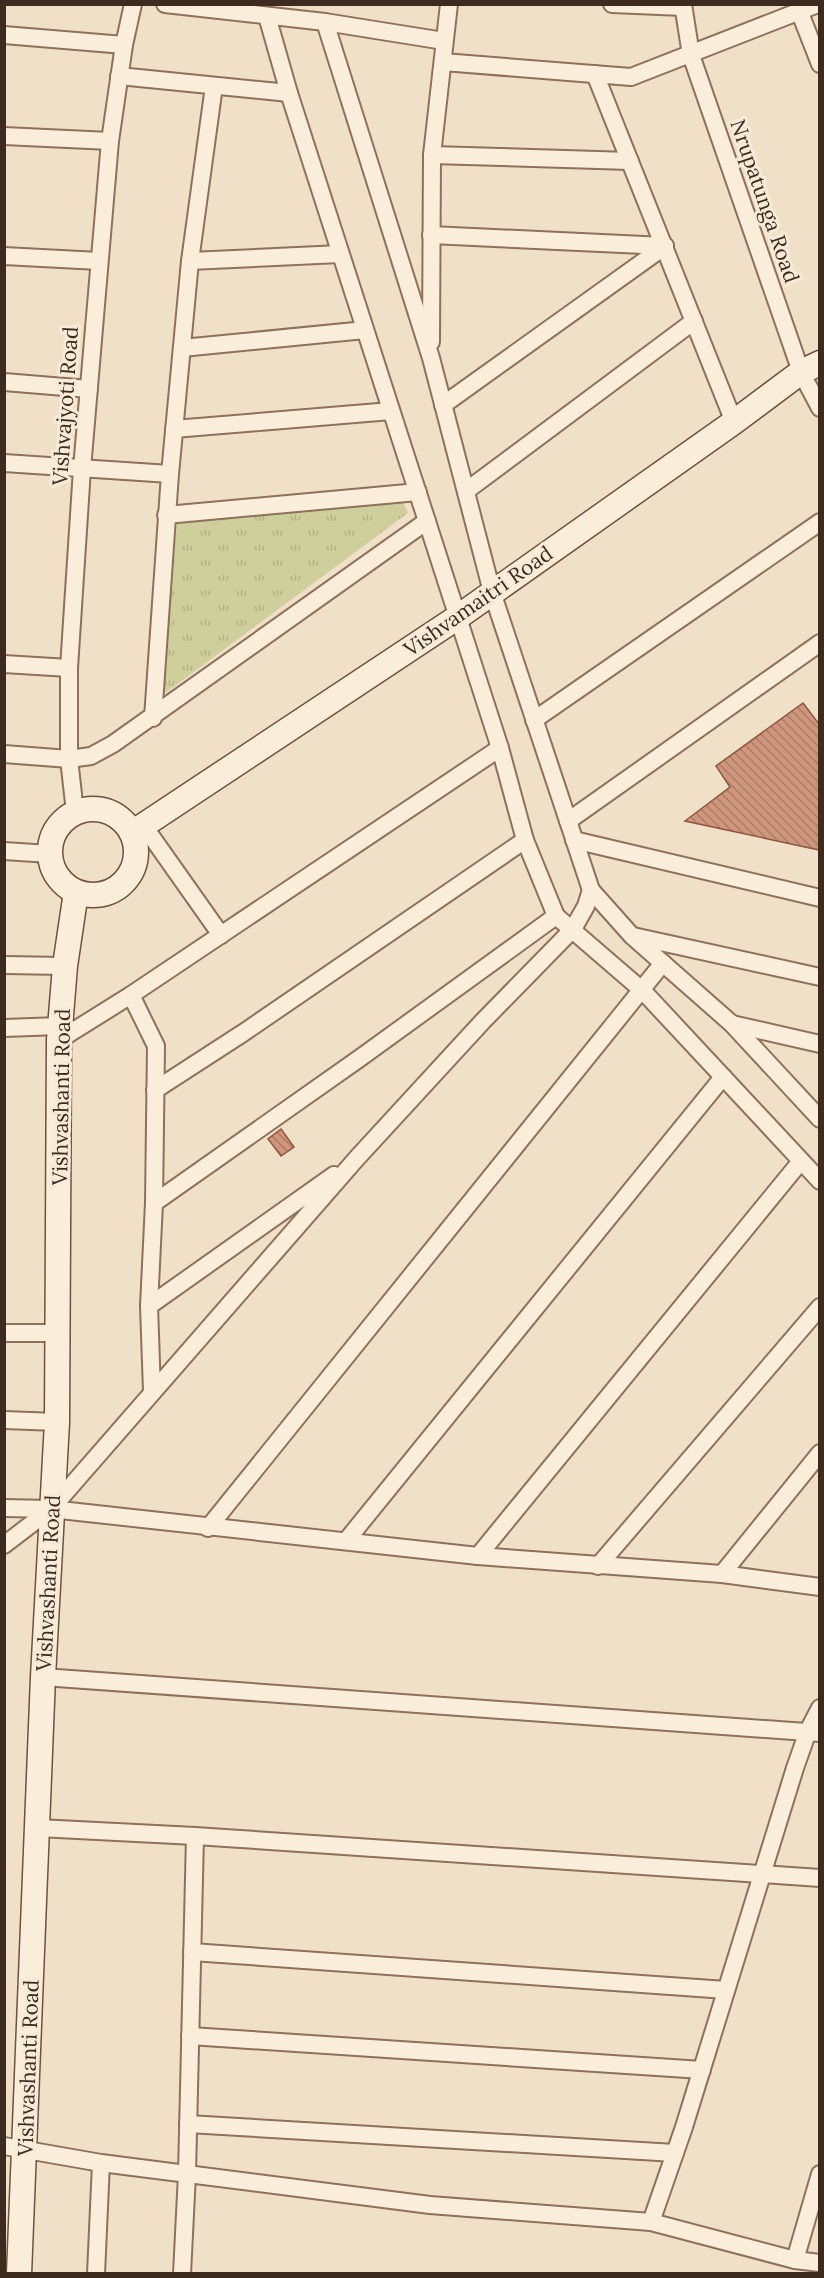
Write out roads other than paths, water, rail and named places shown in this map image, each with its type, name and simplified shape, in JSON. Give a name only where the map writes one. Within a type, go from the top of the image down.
[{"type":"street","name":"Vishvajyoti Road","points":[[75,813],[69,759],[69,668],[82,469],[110,141],[124,45],[133,4]]},
{"type":"street","points":[[165,4],[325,22],[444,41]]},
{"type":"street","points":[[431,358],[432,154],[448,4]]},
{"type":"street","points":[[612,4],[683,6]]},
{"type":"street","points":[[443,63],[631,77],[818,4]]},
{"type":"street","name":"Nrupatunga Road","points":[[683,6],[691,55],[810,368],[819,408]]},
{"type":"street","points":[[801,9],[819,64]]},
{"type":"street","points":[[267,16],[340,254],[500,748],[525,840],[556,916],[643,990],[819,1181]]},
{"type":"street","points":[[325,22],[431,358],[492,592],[591,890],[632,936],[732,1024],[813,1107],[819,1119]]},
{"type":"street","points":[[4,35],[124,45]]},
{"type":"street","points":[[595,74],[735,422]]},
{"type":"street","points":[[119,76],[289,93]]},
{"type":"street","points":[[153,718],[166,515],[190,261],[214,87]]},
{"type":"street","points":[[4,136],[110,141]]},
{"type":"street","points":[[432,154],[630,161]]},
{"type":"street","points":[[431,235],[665,246]]},
{"type":"street","points":[[443,405],[665,246]]},
{"type":"street","points":[[190,261],[340,254]]},
{"type":"street","points":[[4,256],[99,261]]},
{"type":"street","points":[[466,491],[694,321]]},
{"type":"street","points":[[182,348],[365,330]]},
{"type":"street","name":"Vishvamaitri Road","points":[[138,830],[458,617],[810,368]]},
{"type":"street","points":[[4,382],[88,389]]},
{"type":"street","points":[[174,429],[391,411]]},
{"type":"street","points":[[4,463],[170,474]]},
{"type":"street","points":[[166,515],[418,492]]},
{"type":"street","points":[[4,754],[69,759],[91,756],[113,744],[153,718],[427,521]]},
{"type":"street","points":[[534,720],[819,522]]},
{"type":"street","points":[[568,821],[819,643]]},
{"type":"street","points":[[4,664],[69,668]]},
{"type":"street","points":[[4,1028],[60,1033],[131,995],[500,748]]},
{"type":"street","points":[[138,830],[135,866],[128,879],[118,889],[90,896],[64,885],[55,873],[50,845],[54,832],[63,821],[75,813],[89,809],[103,810],[117,815],[138,830],[221,935]]},
{"type":"street","points":[[155,1090],[243,1034],[525,840]]},
{"type":"street","points":[[574,840],[819,898]]},
{"type":"street","points":[[4,851],[50,854]]},
{"type":"street","points":[[4,1545],[51,1509],[357,1158],[483,1021],[573,929],[586,906],[591,890]]},
{"type":"street","name":"Vishvashanti Road","points":[[19,2274],[15,2148],[38,1828],[43,1677],[57,1422],[60,1033],[65,966],[76,892]]},
{"type":"street","points":[[154,1203],[556,916]]},
{"type":"street","points":[[632,936],[819,977]]},
{"type":"street","points":[[208,1528],[663,963]]},
{"type":"street","points":[[4,966],[65,966]]},
{"type":"street","points":[[131,995],[156,1046],[154,1203],[149,1306],[153,1391]]},
{"type":"street","points":[[732,1024],[819,1044]]},
{"type":"street","points":[[346,1541],[723,1077]]},
{"type":"street","points":[[149,1306],[357,1158]]},
{"type":"street","points":[[478,1556],[801,1161]]},
{"type":"street","points":[[598,1566],[819,1306]]},
{"type":"street","points":[[4,1333],[58,1333]]},
{"type":"street","points":[[4,1420],[57,1422]]},
{"type":"street","points":[[722,1574],[819,1453]]},
{"type":"street","points":[[4,1508],[51,1509],[478,1556],[722,1574],[819,1587]]},
{"type":"street","points":[[43,1677],[814,1732]]},
{"type":"street","points":[[651,2222],[702,2070],[762,1873],[814,1732],[819,1708]]},
{"type":"street","points":[[38,1828],[195,1836],[819,1878]]},
{"type":"street","points":[[182,2274],[187,2174],[195,1836]]},
{"type":"street","points":[[192,1952],[726,1990]]},
{"type":"street","points":[[190,2036],[702,2070]]},
{"type":"street","points":[[188,2124],[675,2153]]},
{"type":"street","points":[[15,2148],[101,2163],[430,2205],[651,2222],[795,2260],[819,2263]]},
{"type":"street","points":[[96,2274],[101,2163]]},
{"type":"street","points":[[795,2260],[819,2174]]}]
